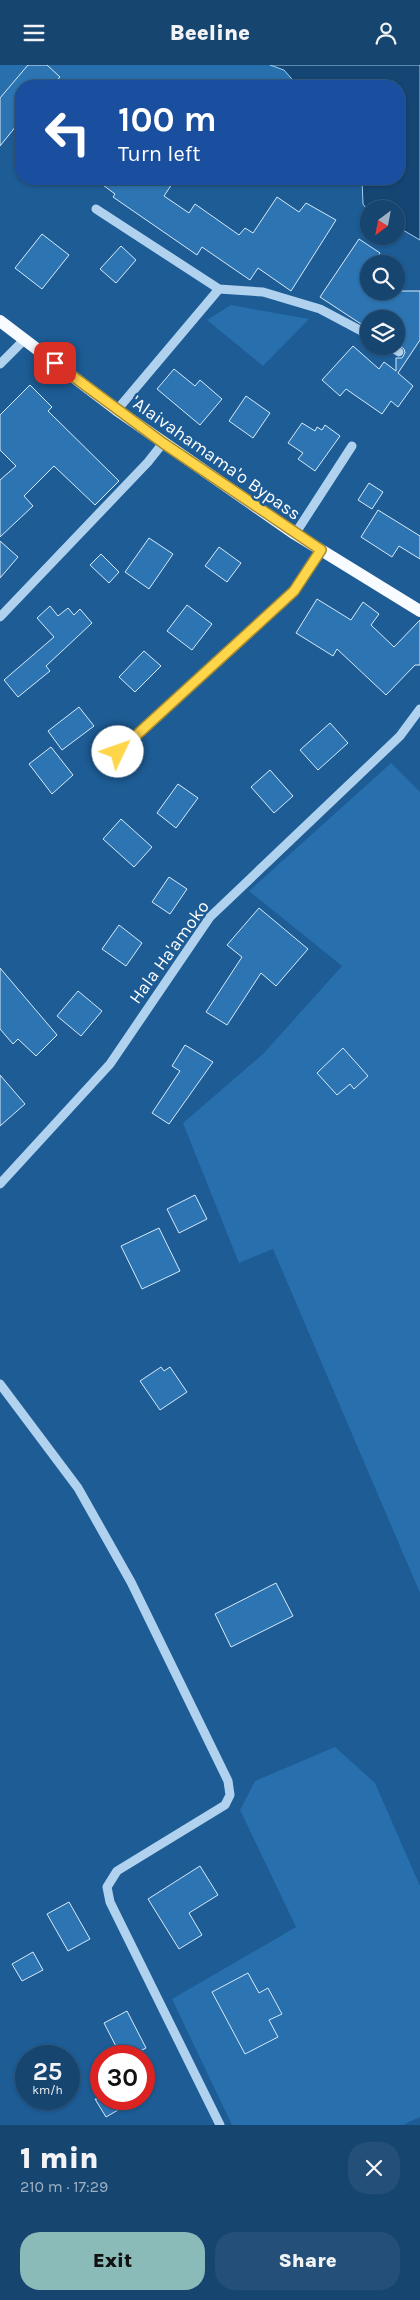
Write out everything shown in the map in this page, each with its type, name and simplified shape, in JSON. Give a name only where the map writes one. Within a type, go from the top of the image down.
[{"type":"main road","name":"'Alaivahamama'o Bypass","points":[[0,321],[163,443],[295,534],[420,611]]},
{"type":"street","points":[[96,209],[219,289],[263,292],[320,309],[360,330]]},
{"type":"street","points":[[117,410],[219,289]]},
{"type":"street","points":[[0,364],[24,340]]},
{"type":"street","points":[[0,617],[148,462],[163,443]]},
{"type":"street","points":[[295,534],[352,446]]},
{"type":"street","points":[[118,752],[294,591],[321,550]]},
{"type":"street","name":"Hala Ha'amoko","points":[[0,1184],[110,1064],[210,917],[400,736],[420,709]]},
{"type":"street","points":[[0,1384],[78,1488],[131,1583],[228,1781],[230,1795],[226,1805],[117,1871],[107,1887],[110,1902],[220,2125]]},
{"type":"shaded area","points":[[0,65],[420,65],[420,240],[405,231],[405,200],[363,200],[362,185],[405,185],[405,80],[15,80],[15,123],[0,95]]},
{"type":"shaded area","points":[[270,65],[420,65],[420,240],[405,231],[405,200],[363,200],[362,185],[405,185],[405,80],[293,80],[284,70]]},
{"type":"shaded area","points":[[231,305],[309,319],[263,366],[207,320]]},
{"type":"shaded area","points":[[391,763],[420,792],[420,1593],[273,1249],[239,1263],[183,1123],[264,1053],[342,966],[249,891]]},
{"type":"shaded area","points":[[335,1747],[375,1783],[420,1886],[420,2117],[403,2125],[232,2125],[172,1999],[296,1927],[240,1810],[255,1781]]},
{"type":"building","points":[[28,65],[47,65],[60,77],[57,80],[15,80]]},
{"type":"building","points":[[15,80],[15,127],[0,146],[0,98]]},
{"type":"building","points":[[103,185],[171,185],[164,196],[189,213],[195,204],[239,235],[245,228],[253,233],[277,197],[299,212],[306,203],[336,220],[291,291],[258,268],[250,280],[202,247],[197,255],[113,197],[115,194]]},
{"type":"building","points":[[42,234],[69,255],[42,289],[15,268]]},
{"type":"building","points":[[359,239],[360,245],[368,245],[380,253],[379,255],[360,255],[360,300],[405,300],[405,291],[420,291],[420,340],[398,373],[413,386],[398,407],[391,401],[382,414],[346,389],[340,396],[322,380],[353,346],[360,352],[360,355],[363,355],[379,369],[384,362],[396,371],[396,358],[402,358],[405,355],[405,310],[360,310],[360,323],[320,297]]},
{"type":"building","points":[[121,246],[136,260],[116,283],[100,269]]},
{"type":"building","points":[[174,369],[195,386],[200,380],[222,399],[200,425],[157,389]]},
{"type":"building","points":[[30,385],[52,407],[48,411],[119,481],[95,505],[54,466],[24,496],[33,506],[0,537],[0,480],[16,466],[0,450],[0,415]]},
{"type":"building","points":[[246,396],[270,413],[253,438],[229,421]]},
{"type":"building","points":[[302,423],[315,431],[317,427],[322,430],[325,425],[340,436],[315,471],[298,459],[303,453],[288,443]]},
{"type":"building","points":[[369,483],[383,492],[372,509],[358,500]]},
{"type":"building","points":[[378,510],[420,536],[420,559],[399,546],[392,557],[361,537]]},
{"type":"building","points":[[149,538],[173,554],[149,589],[125,572]]},
{"type":"building","points":[[0,541],[18,557],[0,578]]},
{"type":"building","points":[[219,547],[241,563],[227,582],[205,566]]},
{"type":"building","points":[[101,554],[119,572],[109,583],[90,565]]},
{"type":"building","points":[[317,599],[351,620],[363,602],[379,614],[371,625],[394,647],[420,620],[420,665],[415,665],[386,695],[337,649],[333,656],[296,633]]},
{"type":"building","points":[[187,605],[212,624],[192,650],[167,631]]},
{"type":"building","points":[[50,606],[58,616],[68,608],[74,615],[80,609],[92,623],[46,666],[50,671],[18,697],[4,680],[54,637],[37,618]]},
{"type":"building","points":[[144,651],[161,666],[135,692],[119,677]]},
{"type":"building","points":[[79,707],[94,726],[62,750],[48,731]]},
{"type":"building","points":[[330,723],[348,743],[318,770],[300,750]]},
{"type":"building","points":[[51,747],[73,775],[52,794],[29,764]]},
{"type":"building","points":[[270,770],[293,796],[274,813],[251,787]]},
{"type":"building","points":[[178,784],[198,798],[176,828],[157,813]]},
{"type":"building","points":[[121,819],[152,847],[134,867],[103,839]]},
{"type":"building","points":[[169,877],[187,889],[170,914],[152,902]]},
{"type":"building","points":[[259,908],[308,949],[276,986],[261,973],[227,1025],[206,1012],[242,957],[227,945]]},
{"type":"building","points":[[119,925],[142,943],[126,966],[102,949]]},
{"type":"building","points":[[0,968],[57,1035],[36,1056],[18,1039],[13,1044],[0,1029]]},
{"type":"building","points":[[78,991],[102,1011],[81,1036],[57,1016]]},
{"type":"building","points":[[185,1045],[213,1062],[169,1124],[152,1113],[180,1071],[172,1066]]},
{"type":"building","points":[[343,1048],[368,1076],[354,1089],[350,1084],[337,1095],[317,1073]]},
{"type":"building","points":[[0,1075],[25,1104],[0,1126]]},
{"type":"building","points":[[195,1195],[207,1219],[179,1233],[167,1209]]},
{"type":"building","points":[[159,1228],[180,1271],[142,1289],[121,1246]]},
{"type":"building","points":[[161,1367],[164,1371],[170,1367],[187,1392],[160,1410],[140,1381]]},
{"type":"building","points":[[276,1583],[293,1616],[231,1647],[215,1614]]},
{"type":"building","points":[[200,1866],[218,1895],[189,1913],[202,1935],[179,1949],[148,1899]]},
{"type":"building","points":[[69,1902],[90,1939],[68,1951],[47,1914]]},
{"type":"building","points":[[33,1952],[43,1970],[22,1981],[12,1964]]},
{"type":"building","points":[[248,1973],[259,1993],[268,1988],[282,2014],[269,2020],[278,2037],[245,2054],[212,1992]]},
{"type":"building","points":[[127,2011],[144,2045],[115,2045],[104,2023]]},
{"type":"building","points":[[102,2110],[118,2110],[106,2117]]},
{"type":"route","points":[[55,363],[163,443],[321,550],[294,591],[118,752]]}]
